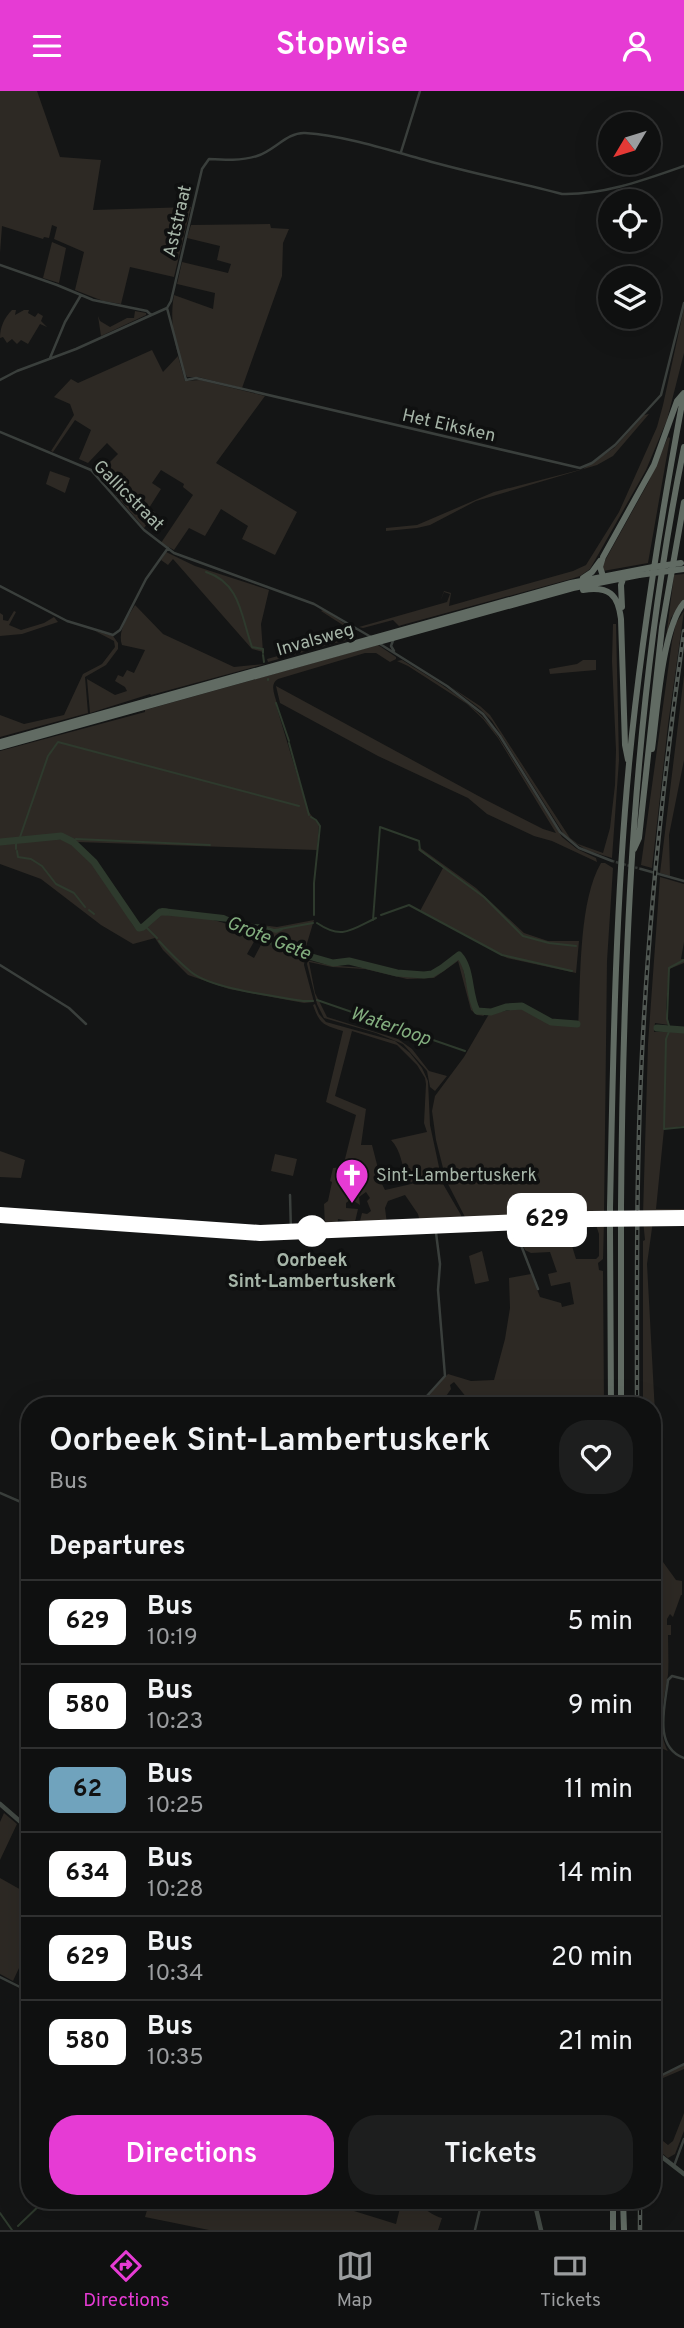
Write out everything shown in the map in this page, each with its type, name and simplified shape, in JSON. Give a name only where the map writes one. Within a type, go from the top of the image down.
[{"type":"highway","points":[[604,579],[600,567],[604,557],[654,465],[677,401],[684,393]]},
{"type":"highway","points":[[611,1397],[610,1207],[615,983],[629,765],[648,602],[684,393]]},
{"type":"highway","points":[[621,1397],[625,976],[632,854],[652,648],[684,447]]},
{"type":"highway","points":[[632,854],[639,838],[662,627],[684,502]]},
{"type":"highway","points":[[571,583],[592,572],[604,557]]},
{"type":"highway","points":[[639,573],[684,562]]},
{"type":"highway","points":[[639,573],[684,569]]},
{"type":"highway","name":"Invalsweg","points":[[0,744],[571,583],[639,573]]},
{"type":"highway","points":[[625,575],[621,619],[625,745],[629,765]]},
{"type":"highway","name":"Invalsweg","points":[[0,744],[352,643],[394,637],[604,579]]},
{"type":"highway","points":[[567,591],[597,589],[610,593],[617,601],[621,619]]},
{"type":"highway","points":[[646,779],[668,637],[674,618],[684,603]]},
{"type":"highway","points":[[613,2209],[613,2230]]},
{"type":"highway","points":[[624,2209],[624,2230]]},
{"type":"main road","points":[[0,1215],[237,1233],[616,1218],[684,1218]]},
{"type":"main road","points":[[0,1804],[21,1822]]},
{"type":"main road","points":[[661,2156],[684,2174]]},
{"type":"main road","points":[[536,2209],[541,2230]]},
{"type":"street","points":[[401,152],[420,91]]},
{"type":"street","name":"Aststraat","points":[[167,308],[171,301],[202,169],[209,159],[239,160],[257,156],[298,133],[360,141],[427,161],[562,194],[592,193],[645,180],[684,166]]},
{"type":"street","points":[[0,265],[110,305],[147,311],[151,315]]},
{"type":"street","points":[[50,359],[65,322],[81,295]]},
{"type":"street","name":"Het Eiksken","points":[[167,308],[186,380],[196,378],[580,468],[592,463],[615,445],[661,395],[684,303]]},
{"type":"street","points":[[0,380],[17,370],[50,359],[167,308]]},
{"type":"street","name":"Gallicstraat","points":[[0,432],[91,470],[139,525],[167,548],[189,560],[304,600],[447,686],[487,718],[560,832],[572,844],[586,852],[612,861]]},
{"type":"street","points":[[0,586],[67,621],[110,635],[118,632],[146,579],[167,548]]},
{"type":"street","points":[[352,643],[355,638],[354,628]]},
{"type":"street","points":[[394,637],[391,646],[396,654]]},
{"type":"street","points":[[641,869],[684,881]]},
{"type":"street","points":[[0,965],[69,1009],[86,1024]]},
{"type":"street","points":[[290,1195],[290,1232]]},
{"type":"street","points":[[512,1222],[538,1289]]},
{"type":"street","points":[[426,1397],[444,1376],[438,1290],[440,1264],[435,1226]]},
{"type":"street","points":[[0,1493],[21,1502]]},
{"type":"street","points":[[684,1679],[672,1676],[668,1680],[663,1734],[673,1753],[684,1758]]},
{"type":"street","points":[[0,1977],[21,1988]]},
{"type":"street","points":[[661,2076],[684,2064]]},
{"type":"street","points":[[674,2167],[684,2139]]},
{"type":"street","points":[[475,2230],[480,2209]]},
{"type":"shaded area","points":[[0,91],[37,91],[60,157],[101,160],[93,210],[191,207],[174,277],[130,267],[121,304],[103,301],[75,290],[84,252],[54,239],[57,227],[52,225],[49,238],[43,239],[2,226],[0,253]]},
{"type":"shaded area","points":[[270,224],[271,228],[289,229],[283,243],[282,276],[242,388],[198,377],[187,377],[174,337],[174,295],[213,309],[215,293],[177,284],[182,262],[228,273],[231,264],[217,260],[220,246],[187,238],[191,225]]},
{"type":"shaded area","points":[[52,242],[66,248],[59,283],[43,278]]},
{"type":"shaded area","points":[[684,308],[684,353],[667,420],[646,470],[590,569],[571,579],[399,626],[393,620],[359,627],[447,602],[450,594],[444,592],[440,602],[444,591],[451,593],[449,606],[586,565],[619,512],[657,427]]},
{"type":"shaded area","points":[[12,310],[16,310],[15,315],[24,310],[29,310],[28,313],[35,317],[38,313],[43,316],[41,321],[47,327],[40,324],[28,344],[21,340],[17,344],[12,339],[7,343],[3,337],[0,338],[1,330]]},
{"type":"shaded area","points":[[135,311],[146,315],[101,336],[98,316],[100,321],[110,327],[127,318],[134,318]]},
{"type":"shaded area","points":[[152,350],[163,372],[178,356],[185,381],[200,380],[265,396],[216,463],[297,512],[275,555],[242,539],[248,526],[221,509],[205,536],[189,528],[174,550],[161,543],[193,495],[183,487],[184,484],[161,470],[152,483],[161,489],[149,508],[156,513],[144,528],[98,474],[118,454],[107,443],[88,463],[79,459],[91,430],[75,420],[53,452],[51,451],[74,415],[70,404],[54,397],[71,379],[78,383]]},
{"type":"shaded area","points":[[649,414],[613,456],[597,465],[476,501],[430,525],[386,531],[386,528],[417,525],[494,492],[583,469],[614,448],[644,415]]},
{"type":"shaded area","points":[[668,437],[670,438],[648,563],[603,571],[602,566],[648,483]]},
{"type":"shaded area","points":[[50,471],[70,478],[65,493],[46,484]]},
{"type":"shaded area","points":[[166,552],[195,566],[269,590],[261,624],[263,652],[252,649],[173,559],[168,565],[161,560]]},
{"type":"shaded area","points":[[684,574],[684,600],[671,618],[666,638],[674,575]]},
{"type":"shaded area","points":[[135,605],[163,634],[234,667],[265,664],[150,694],[90,713],[87,679],[115,695],[127,691],[115,681],[118,675],[123,677],[127,670],[134,673],[145,650],[122,645],[122,629]]},
{"type":"shaded area","points":[[14,611],[16,612],[9,625],[21,630],[54,617],[58,622],[22,634],[0,636],[0,613],[3,620],[8,621]]},
{"type":"shaded area","points":[[321,611],[352,628],[353,638],[268,662],[267,659],[349,636],[349,629]]},
{"type":"shaded area","points":[[684,611],[652,868],[641,865],[672,641],[676,623]]},
{"type":"shaded area","points":[[613,624],[616,624],[619,760],[612,858],[586,850],[565,836],[492,721],[451,687],[490,715],[570,838],[578,844],[603,853],[610,828],[615,785]]},
{"type":"shaded area","points":[[95,631],[113,636],[118,643],[118,649],[106,665],[85,677],[88,713],[0,737],[0,715],[24,724],[64,715],[83,674],[102,664],[115,647],[114,641]]},
{"type":"shaded area","points":[[378,645],[396,659],[390,662],[376,653],[365,653],[278,679],[274,684],[276,705],[308,811],[319,825],[317,850],[77,842],[61,834],[0,840],[0,751]]},
{"type":"shaded area","points":[[402,660],[450,690],[472,707],[492,727],[562,837],[577,849],[596,858],[597,862],[487,814],[468,798],[378,756],[280,703],[276,686],[484,799],[556,833],[498,738],[483,719],[467,704],[397,661]]},
{"type":"shaded area","points":[[583,660],[596,660],[596,670],[550,674],[549,669],[577,664]]},
{"type":"shaded area","points":[[684,675],[684,760],[669,835],[670,876],[660,873]]},
{"type":"shaded area","points":[[57,839],[66,841],[86,856],[139,931],[161,914],[199,917],[232,926],[256,938],[247,954],[254,958],[263,941],[305,958],[304,965],[314,1002],[304,1003],[229,989],[188,975],[155,938],[133,944],[101,925],[41,879],[0,864],[0,844]]},
{"type":"shaded area","points":[[419,847],[476,888],[524,933],[548,941],[579,941],[576,973],[507,958],[420,911],[443,868],[418,850]]},
{"type":"shaded area","points":[[601,863],[613,868],[607,961],[604,1214],[467,1221],[446,1180],[432,1111],[435,1096],[464,1057],[489,1014],[521,1008],[550,1024],[578,1027],[584,920],[588,899]]},
{"type":"shaded area","points":[[660,877],[684,884],[684,942],[681,959],[684,959],[684,963],[669,969],[666,1009],[669,1025],[655,1023],[654,1032],[684,1031],[684,1126],[664,1129],[656,1209],[684,1209],[684,1215],[643,1215],[648,1044]]},
{"type":"shaded area","points":[[162,908],[224,915],[244,924],[282,928],[283,930],[276,933],[260,927],[254,930],[271,939],[307,951],[305,959],[256,939],[229,922],[162,915],[159,917],[155,913]]},
{"type":"shaded area","points":[[314,920],[305,950],[265,937],[240,922],[277,927]]},
{"type":"shaded area","points":[[457,958],[462,964],[473,1010],[485,1016],[477,1015],[471,1010],[458,961],[434,978],[407,979],[365,969],[332,967],[309,962],[315,993],[327,1017],[398,1039],[412,1049],[429,1071],[447,1076],[435,1091],[430,1087],[427,1071],[403,1044],[324,1018],[317,1004],[307,964],[308,960],[421,977],[437,974]]},
{"type":"shaded area","points":[[315,1004],[326,1022],[395,1041],[410,1053],[422,1068],[428,1081],[430,1125],[442,1181],[407,1180],[399,1153],[391,1140],[427,1132],[424,1123],[425,1078],[417,1065],[397,1045],[352,1031],[335,1096],[366,1109],[361,1145],[372,1145],[385,1190],[420,1182],[443,1184],[462,1221],[420,1222],[418,1214],[405,1195],[388,1201],[385,1208],[387,1224],[359,1225],[362,1213],[371,1211],[367,1201],[370,1198],[366,1192],[359,1197],[360,1205],[351,1199],[346,1203],[346,1208],[358,1209],[355,1222],[338,1219],[337,1227],[325,1226],[324,1204],[328,1201],[333,1168],[343,1167],[356,1115],[326,1102],[343,1031],[321,1020],[313,1005]]},
{"type":"shaded area","points":[[0,1151],[25,1160],[21,1178],[0,1177]]},
{"type":"shaded area","points":[[275,1154],[297,1159],[293,1176],[271,1171]]},
{"type":"shaded area","points":[[643,1220],[653,1221],[647,1264],[654,1397],[643,1397]]},
{"type":"shaded area","points":[[595,1222],[604,1222],[603,1259],[598,1263],[599,1270],[603,1271],[604,1397],[466,1397],[454,1382],[445,1397],[427,1397],[448,1374],[471,1381],[494,1380],[510,1308],[509,1278],[531,1274],[540,1297],[561,1303],[562,1307],[574,1304],[570,1282],[551,1286],[548,1274],[557,1272],[550,1252],[531,1253],[525,1250],[514,1225],[565,1223],[576,1259],[596,1259],[599,1256],[599,1234]]},
{"type":"shaded area","points":[[482,1251],[489,1281],[475,1284],[469,1256]]},
{"type":"shaded area","points":[[661,1525],[663,1562],[676,1580],[682,1581],[682,1595],[673,1617],[670,1614],[667,1619],[667,1625],[671,1625],[671,1635],[668,1635],[668,1675],[662,1733],[668,1751],[661,1748]]},
{"type":"shaded area","points":[[4,1813],[17,1824],[0,1860],[0,1822]]},
{"type":"shaded area","points":[[0,1878],[21,1890],[21,1964],[13,1981],[0,1974]]},
{"type":"shaded area","points":[[684,2065],[684,2069],[661,2079],[661,2076]]},
{"type":"shaded area","points":[[684,2113],[684,2131],[675,2154],[668,2158],[661,2152],[661,2139],[668,2145],[673,2141]]},
{"type":"shaded area","points":[[147,2209],[355,2209],[396,2224],[400,2209],[425,2209],[442,2218],[438,2230],[209,2230],[145,2217]]},
{"type":"waterway","points":[[206,572],[218,577],[233,593],[252,647],[263,649],[263,653]]},
{"type":"waterway","points":[[263,655],[264,662]]},
{"type":"waterway","points":[[276,703],[289,741]]},
{"type":"waterway","points":[[19,840],[48,756],[58,742],[299,806]]},
{"type":"waterway","points":[[289,743],[309,815]]},
{"type":"waterway","points":[[311,817],[320,826],[314,883],[314,915]]},
{"type":"waterway","points":[[373,920],[380,827],[419,841],[420,850],[484,897],[523,936],[576,946]]},
{"type":"waterway","name":"Grote Gete","points":[[0,842],[61,836],[73,842],[94,862],[139,928],[160,912],[166,912]]},
{"type":"waterway","points":[[73,842],[76,839],[210,845]]},
{"type":"waterway","points":[[16,840],[16,849]]},
{"type":"waterway","points":[[17,851],[18,857],[31,859],[42,866],[56,884],[74,893],[85,907]]},
{"type":"waterway","points":[[381,915],[409,905],[502,955],[572,971]]},
{"type":"waterway","points":[[89,910],[94,914]]},
{"type":"waterway","points":[[317,923],[340,932],[376,918]]},
{"type":"waterway","points":[[280,929],[313,923]]},
{"type":"waterway","points":[[145,926],[157,938]]},
{"type":"waterway","points":[[159,941],[191,972],[213,983],[261,994],[313,1001]]},
{"type":"waterway","name":"Grote Gete","points":[[298,953],[333,963],[349,961],[397,973],[424,975],[432,974],[459,955],[466,967],[477,1011],[491,1012],[522,1006],[551,1022],[577,1024]]},
{"type":"waterway","points":[[684,960],[669,968],[667,1019],[670,1029],[666,1039],[664,1129],[684,1127]]},
{"type":"waterway","name":"Waterloop","points":[[317,1000],[465,1051]]},
{"type":"waterway","name":"Grote Gete","points":[[657,1028],[684,1030]]},
{"type":"waterway","points":[[18,2226],[36,2209]]},
{"type":"waterway","points":[[0,2213],[12,2230]]},
{"type":"tunnel","points":[[612,861],[641,869]]},
{"type":"railway","points":[[637,1397],[638,1186],[645,1001],[658,842],[684,631]]},
{"type":"railway","points":[[640,2209],[640,2230]]},
{"type":"bus line","name":"629","points":[[0,1215],[237,1233],[616,1218],[684,1218]]},
{"type":"place","name":"Sint-Lambertuskerk","points":[[352,1205]]},
{"type":"place","name":"Oorbeek Sint-Lambertuskerk","points":[[312,1231]]}]
